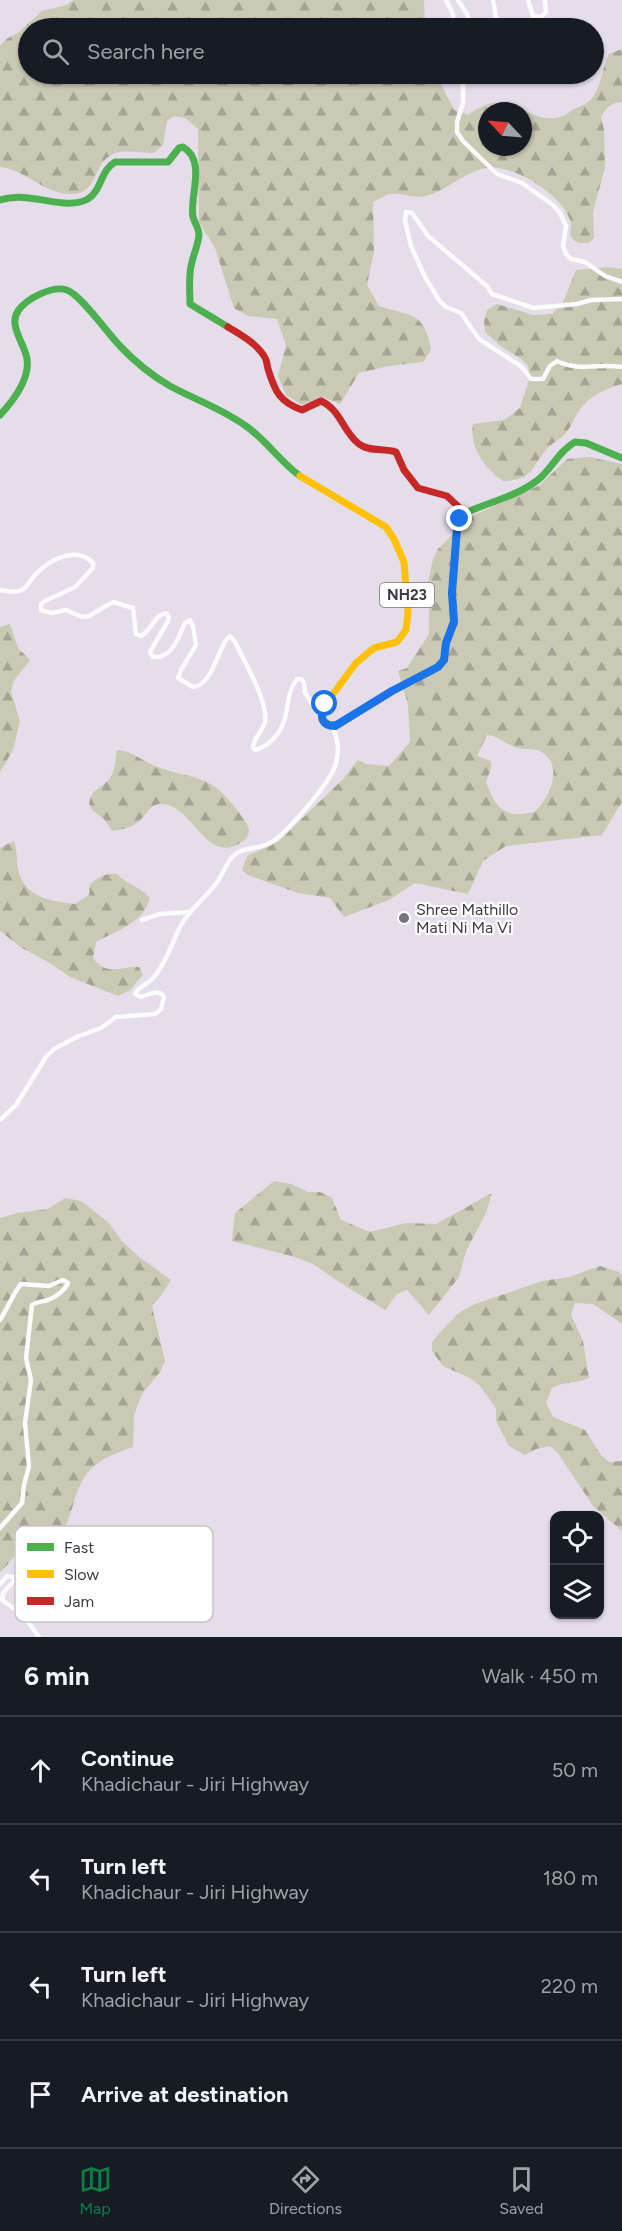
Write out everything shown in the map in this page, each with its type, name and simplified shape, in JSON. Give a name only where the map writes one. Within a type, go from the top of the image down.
[{"type":"main road","points":[[0,200],[26,195],[60,203],[81,201],[94,194],[99,188],[103,173],[110,164],[114,162],[168,162],[179,148],[183,147],[188,150],[194,161],[196,190],[193,216],[199,231],[192,264],[190,304],[237,331],[258,350],[267,362],[272,382],[281,399],[288,405],[302,410],[321,401],[331,406],[348,432],[360,445],[370,449],[396,452],[412,484],[421,490],[447,496],[465,513],[536,482],[564,450],[575,442],[622,458]]},
{"type":"main road","name":"NH23","points":[[0,415],[17,394],[27,366],[15,327],[16,315],[27,303],[55,289],[63,289],[78,298],[144,369],[159,380],[244,424],[302,478],[386,527],[394,538],[404,562],[408,612],[406,630],[397,642],[377,647],[362,657],[325,704],[321,717]]},
{"type":"main road","name":"NH23","points":[[332,726],[442,663],[454,622],[452,593],[457,528],[465,513]]},
{"type":"main road","points":[[321,717],[324,723],[332,726]]},
{"type":"street","points":[[446,0],[453,18]]},
{"type":"street","points":[[458,0],[468,18]]},
{"type":"street","points":[[494,0],[497,18]]},
{"type":"street","points":[[528,0],[533,16],[541,18],[546,12],[545,0]]},
{"type":"street","points":[[462,84],[463,103],[457,122],[457,132],[463,141],[497,174],[522,183],[560,213],[566,226],[563,246],[571,259],[592,266],[605,276],[622,282]]},
{"type":"street","points":[[622,299],[591,300],[543,309],[533,308],[492,294],[487,286],[428,237],[412,213],[406,212],[405,221],[411,246],[425,277],[439,300],[446,307],[461,313],[479,339],[522,367],[531,380],[541,381],[550,366],[557,361],[580,368],[609,365],[622,368]]},
{"type":"street","points":[[0,590],[15,592],[23,590],[36,573],[60,557],[77,555],[84,557],[93,563],[93,568],[75,587],[41,604],[41,610],[52,613],[66,610],[82,617],[89,616],[113,602],[133,609],[136,634],[141,636],[158,616],[166,613],[169,617],[168,621],[150,652],[153,657],[172,650],[184,623],[190,621],[194,626],[196,645],[178,678],[193,687],[202,684],[217,663],[225,639],[230,636],[236,642],[264,701],[265,722],[254,742],[255,750],[261,749],[274,739],[283,727],[292,689],[297,679],[301,679],[304,683],[305,693],[321,717]]},
{"type":"street","points":[[0,1120],[16,1105],[46,1057],[54,1049],[79,1036],[101,1029],[116,1017],[155,1014],[161,1009],[164,997],[161,993],[156,992],[141,997],[135,994],[138,989],[156,976],[172,949],[180,927],[190,912],[206,897],[232,856],[239,851],[271,842],[318,793],[336,766],[337,736],[332,726]]},
{"type":"street","points":[[142,920],[160,914],[190,912]]},
{"type":"street","points":[[0,1320],[10,1305],[13,1293],[21,1284],[50,1286],[63,1280],[68,1283],[65,1289],[47,1301],[37,1301],[32,1305],[26,1358],[31,1380],[26,1423],[29,1466],[22,1503],[0,1528]]},
{"type":"street","points":[[0,1584],[6,1576],[13,1577],[14,1581],[3,1593],[2,1600],[15,1609]]},
{"type":"street","points":[[28,1622],[39,1637]]},
{"type":"green space","points":[[73,0],[424,0],[425,18],[34,18],[42,11],[67,5]]},
{"type":"green space","points":[[18,33],[18,84],[441,84],[454,110],[468,115],[478,109],[478,156],[532,156],[532,114],[550,118],[564,115],[585,104],[596,92],[599,84],[604,84],[604,67],[609,54],[622,49],[622,102],[609,106],[601,117],[604,130],[605,167],[593,212],[594,238],[589,243],[574,240],[570,232],[571,222],[566,211],[550,194],[530,179],[498,168],[479,170],[426,196],[390,194],[373,202],[374,251],[367,285],[379,306],[408,314],[420,322],[425,328],[431,350],[423,362],[388,366],[359,373],[340,404],[325,398],[302,405],[286,395],[278,376],[286,345],[277,319],[248,316],[234,308],[215,248],[199,222],[198,129],[185,118],[174,116],[167,121],[163,145],[154,153],[113,154],[102,164],[87,189],[73,194],[53,191],[19,173],[0,167],[0,45]]},
{"type":"green space","points":[[608,267],[622,269],[622,384],[602,391],[591,398],[581,408],[567,432],[550,445],[529,473],[519,479],[503,481],[480,457],[473,441],[473,424],[504,420],[520,408],[530,377],[528,366],[521,359],[502,347],[485,332],[484,321],[487,310],[497,304],[533,315],[552,314],[563,302],[576,270]]},
{"type":"green space","points":[[589,457],[622,464],[622,802],[602,835],[506,846],[483,861],[468,894],[415,883],[389,900],[344,917],[330,898],[298,893],[248,875],[242,870],[247,856],[279,841],[343,779],[358,760],[366,764],[389,766],[410,742],[408,704],[398,671],[407,668],[429,634],[429,602],[426,592],[433,559],[438,549],[470,517],[540,485],[567,459]],"holes":[[[487,735],[517,748],[540,751],[548,757],[552,764],[550,790],[534,812],[523,814],[508,812],[497,805],[493,799],[486,782],[491,761],[477,756]]]},
{"type":"green space","points":[[10,624],[18,648],[30,660],[13,682],[11,692],[20,721],[13,750],[0,772],[0,627]]},
{"type":"green space","points":[[117,750],[132,754],[155,766],[211,784],[229,800],[246,823],[249,828],[247,838],[233,846],[222,847],[212,843],[184,815],[163,804],[151,808],[134,825],[112,831],[89,804],[92,794],[112,775]]},
{"type":"green space","points":[[14,841],[21,879],[32,892],[40,896],[75,904],[89,895],[90,884],[96,879],[109,874],[117,874],[150,898],[147,907],[135,920],[96,942],[93,958],[103,967],[114,969],[139,967],[143,975],[130,990],[118,996],[70,977],[22,948],[0,931],[0,848]]},
{"type":"green space","points":[[274,1181],[291,1184],[308,1192],[320,1192],[332,1198],[341,1220],[370,1232],[406,1223],[436,1224],[492,1193],[486,1213],[466,1251],[459,1277],[429,1315],[407,1290],[397,1294],[385,1310],[313,1264],[232,1241],[235,1213]]},
{"type":"green space","points":[[65,1198],[81,1201],[108,1222],[122,1241],[138,1256],[171,1280],[152,1306],[165,1361],[160,1372],[142,1394],[134,1415],[133,1447],[92,1467],[81,1483],[65,1526],[15,1526],[15,1556],[0,1572],[0,1218],[48,1209]]},
{"type":"green space","points":[[600,1266],[619,1272],[622,1276],[622,1324],[593,1304],[575,1303],[571,1315],[583,1341],[589,1378],[552,1388],[546,1403],[553,1417],[585,1430],[601,1455],[609,1462],[622,1461],[622,1531],[604,1515],[604,1511],[599,1511],[593,1506],[558,1453],[550,1446],[536,1449],[525,1455],[509,1446],[496,1421],[496,1408],[480,1386],[470,1378],[443,1366],[432,1351],[432,1342],[460,1312],[475,1304],[542,1281],[569,1277]]},
{"type":"traffic: fast","points":[[0,200],[23,197],[57,202],[78,202],[93,195],[106,170],[115,162],[168,162],[179,148],[183,147],[190,153],[196,170],[192,209],[199,235],[190,272],[190,304],[228,327]]},
{"type":"traffic: fast","points":[[0,415],[20,389],[26,374],[26,353],[15,323],[18,311],[40,294],[54,289],[67,290],[80,299],[120,346],[144,368],[170,386],[243,424],[300,476]]},
{"type":"traffic: fast","points":[[330,725],[339,724],[392,691],[438,667],[444,660],[446,643],[454,622],[452,593],[457,528],[465,513],[531,485],[544,475],[564,450],[575,442],[586,443],[622,458]]},
{"type":"traffic: slow","points":[[300,476],[386,527],[404,562],[408,612],[406,630],[397,642],[374,648],[356,663],[322,709],[322,720],[330,725]]},
{"type":"traffic: jam","points":[[228,327],[261,351],[266,359],[273,384],[283,400],[302,410],[321,401],[328,405],[359,444],[367,448],[396,452],[404,470],[418,488],[447,496],[465,513]]},
{"type":"place","name":"Shree Mathillo Mati Ni Ma Vi","points":[[404,918]]},
{"type":"route","points":[[325,704],[321,712],[322,720],[326,724],[335,726],[442,663],[454,622],[452,593],[457,528],[460,519]]}]
